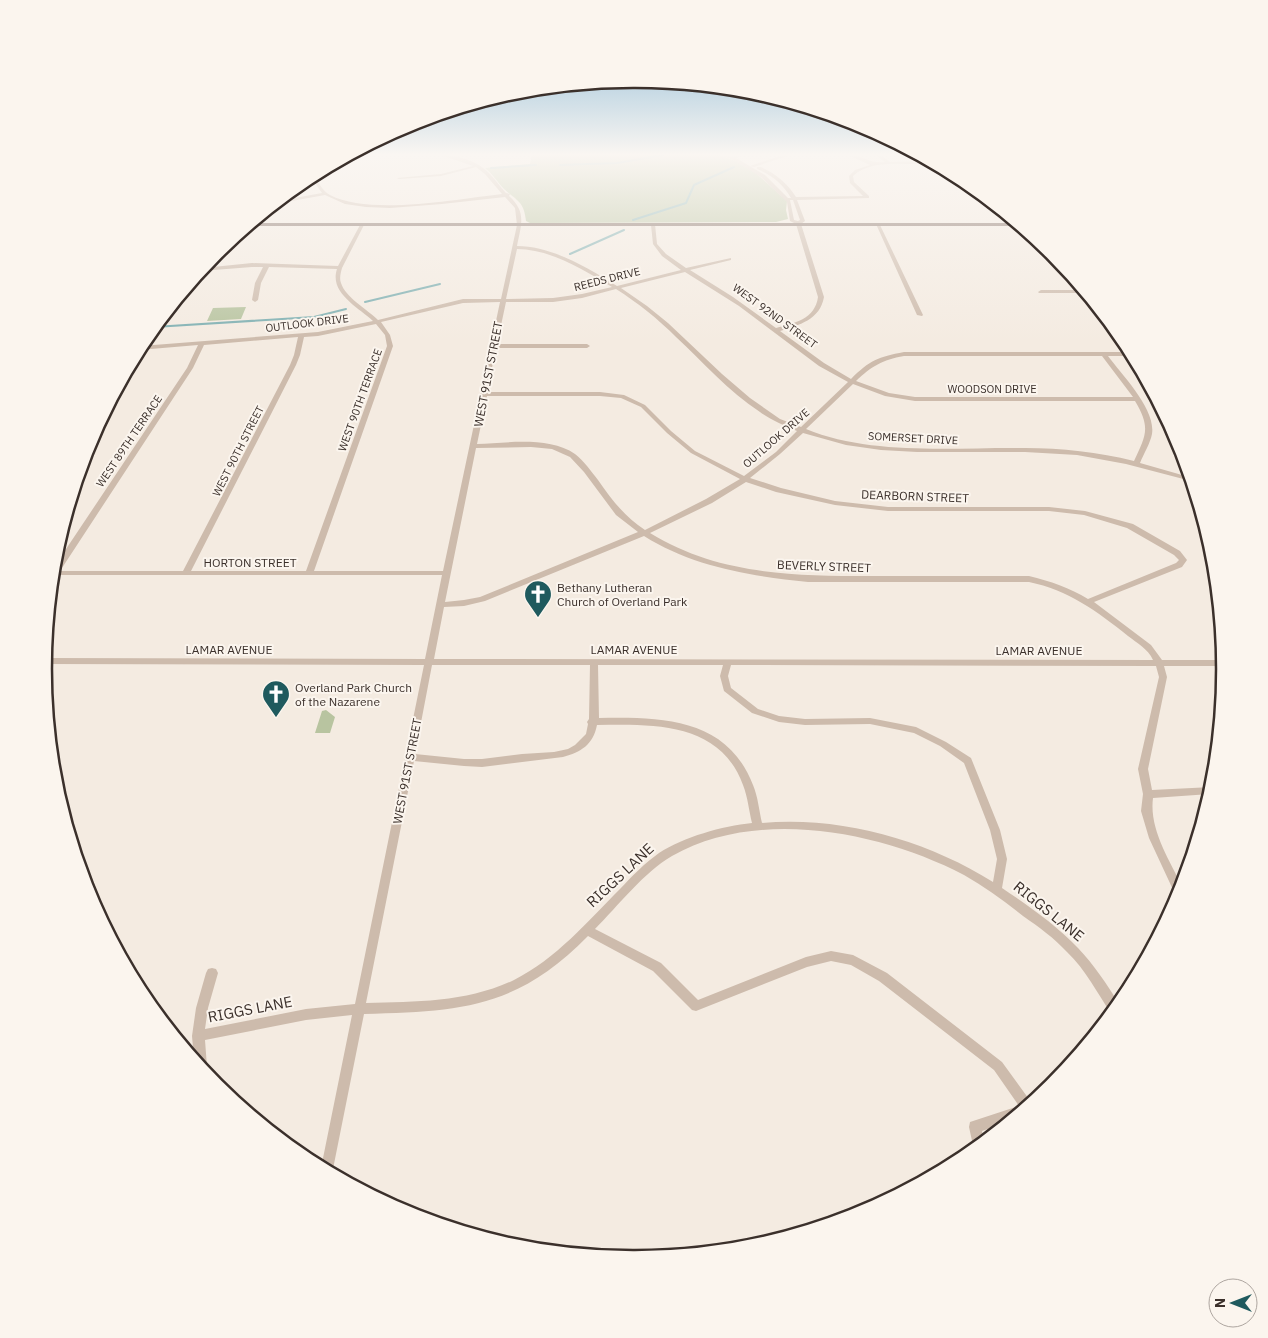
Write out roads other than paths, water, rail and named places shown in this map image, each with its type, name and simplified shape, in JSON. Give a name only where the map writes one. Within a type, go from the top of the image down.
[{"type":"main road","points":[[259,225],[1009,225]]},
{"type":"street","points":[[519,225],[520,217]]},
{"type":"street","points":[[776,330],[810,317],[816,312],[821,302],[798,224],[792,221],[792,217]]},
{"type":"street","points":[[798,224],[803,221],[802,217]]},
{"type":"street","points":[[213,268],[239,265],[340,268],[362,225]]},
{"type":"street","name":"WEST 91ST STREET","points":[[329,1164],[440,606],[519,225]]},
{"type":"street","name":"WEST 92ND STREET","points":[[653,225],[654,240],[659,250],[741,305],[830,372],[851,382]]},
{"type":"street","points":[[878,225],[920,315]]},
{"type":"street","name":"SOMERSET DRIVE","points":[[514,247],[535,248],[578,266],[618,287],[652,312],[751,403],[779,420],[802,430],[842,442],[882,448],[1062,451],[1109,458],[1183,477]]},
{"type":"street","points":[[685,269],[729,259]]},
{"type":"street","points":[[255,300],[258,284],[267,265]]},
{"type":"street","name":"WEST 90TH TERRACE","points":[[309,573],[390,346],[389,334],[341,289],[338,280],[340,268]]},
{"type":"street","name":"REEDS DRIVE","points":[[503,300],[568,298],[685,269]]},
{"type":"street","points":[[1041,292],[1076,292]]},
{"type":"street","name":"OUTLOOK DRIVE","points":[[150,347],[332,332],[449,303],[503,300]]},
{"type":"street","name":"WEST 90TH STREET","points":[[186,573],[293,365],[301,336]]},
{"type":"street","name":"WEST 89TH TERRACE","points":[[63,559],[190,368],[201,344]]},
{"type":"street","points":[[494,346],[587,346]]},
{"type":"street","points":[[1104,354],[1146,414],[1149,423],[1148,437],[1136,464]]},
{"type":"street","name":"OUTLOOK DRIVE","points":[[440,606],[464,604],[482,599],[644,532],[709,502],[745,479],[778,453],[874,362],[896,355],[1122,354]]},
{"type":"street","name":"WOODSON DRIVE","points":[[851,382],[880,394],[915,399],[1136,399]]},
{"type":"street","name":"DEARBORN STREET","points":[[484,394],[600,394],[628,398],[643,406],[669,432],[693,452],[745,479],[811,498],[860,506],[921,510],[1049,510],[1085,513],[1130,526],[1177,553],[1183,560],[1179,565],[1088,602]]},
{"type":"street","name":"BEVERLY STREET","points":[[474,446],[543,446],[572,455],[578,460],[609,502],[632,524],[666,546],[731,568],[761,574],[808,578],[1029,579],[1066,589],[1088,602],[1148,647],[1157,656],[1160,663]]},
{"type":"street","name":"HORTON STREET","points":[[61,573],[447,573]]},
{"type":"street","name":"LAMAR AVENUE","points":[[52,661],[1216,663]]},
{"type":"street","points":[[410,758],[482,763],[527,757],[558,756],[575,750],[586,740],[592,722],[594,662]]},
{"type":"street","points":[[728,662],[724,676],[727,689],[756,710],[779,719],[805,722],[870,722],[916,730],[944,744],[968,762],[995,830],[1002,859],[997,889]]},
{"type":"street","points":[[1160,663],[1163,677],[1143,769],[1148,794],[1146,811],[1154,838],[1175,883]]},
{"type":"street","points":[[592,722],[676,724],[691,727],[704,734],[732,759],[744,776],[750,790],[758,827]]},
{"type":"street","points":[[1148,794],[1202,791]]},
{"type":"street","name":"RIGGS LANE","points":[[198,1036],[293,1016],[360,1010],[444,1007],[477,1000],[504,991],[530,978],[557,959],[646,869],[668,853],[689,842],[711,834],[758,827],[802,826],[835,829],[872,837],[934,857],[997,889],[1055,932],[1075,952],[1102,986],[1111,1001]]},
{"type":"street","points":[[587,930],[657,967],[696,1006],[806,962],[831,956],[853,960],[883,977],[998,1066],[1023,1100]]},
{"type":"street","points":[[200,1055],[199,1016],[212,973]]},
{"type":"street","points":[[977,1138],[975,1127],[1003,1117]]},
{"type":"waterway","points":[[633,220],[641,217]]},
{"type":"waterway","points":[[570,254],[624,230]]},
{"type":"waterway","points":[[365,302],[440,284]]},
{"type":"waterway","points":[[165,326],[314,317],[346,309]]},
{"type":"place","name":"Bethany Lutheran Church of Overland Park","points":[[538,618]]},
{"type":"place","name":"Overland Park Church of the Nazarene","points":[[276,718]]}]
